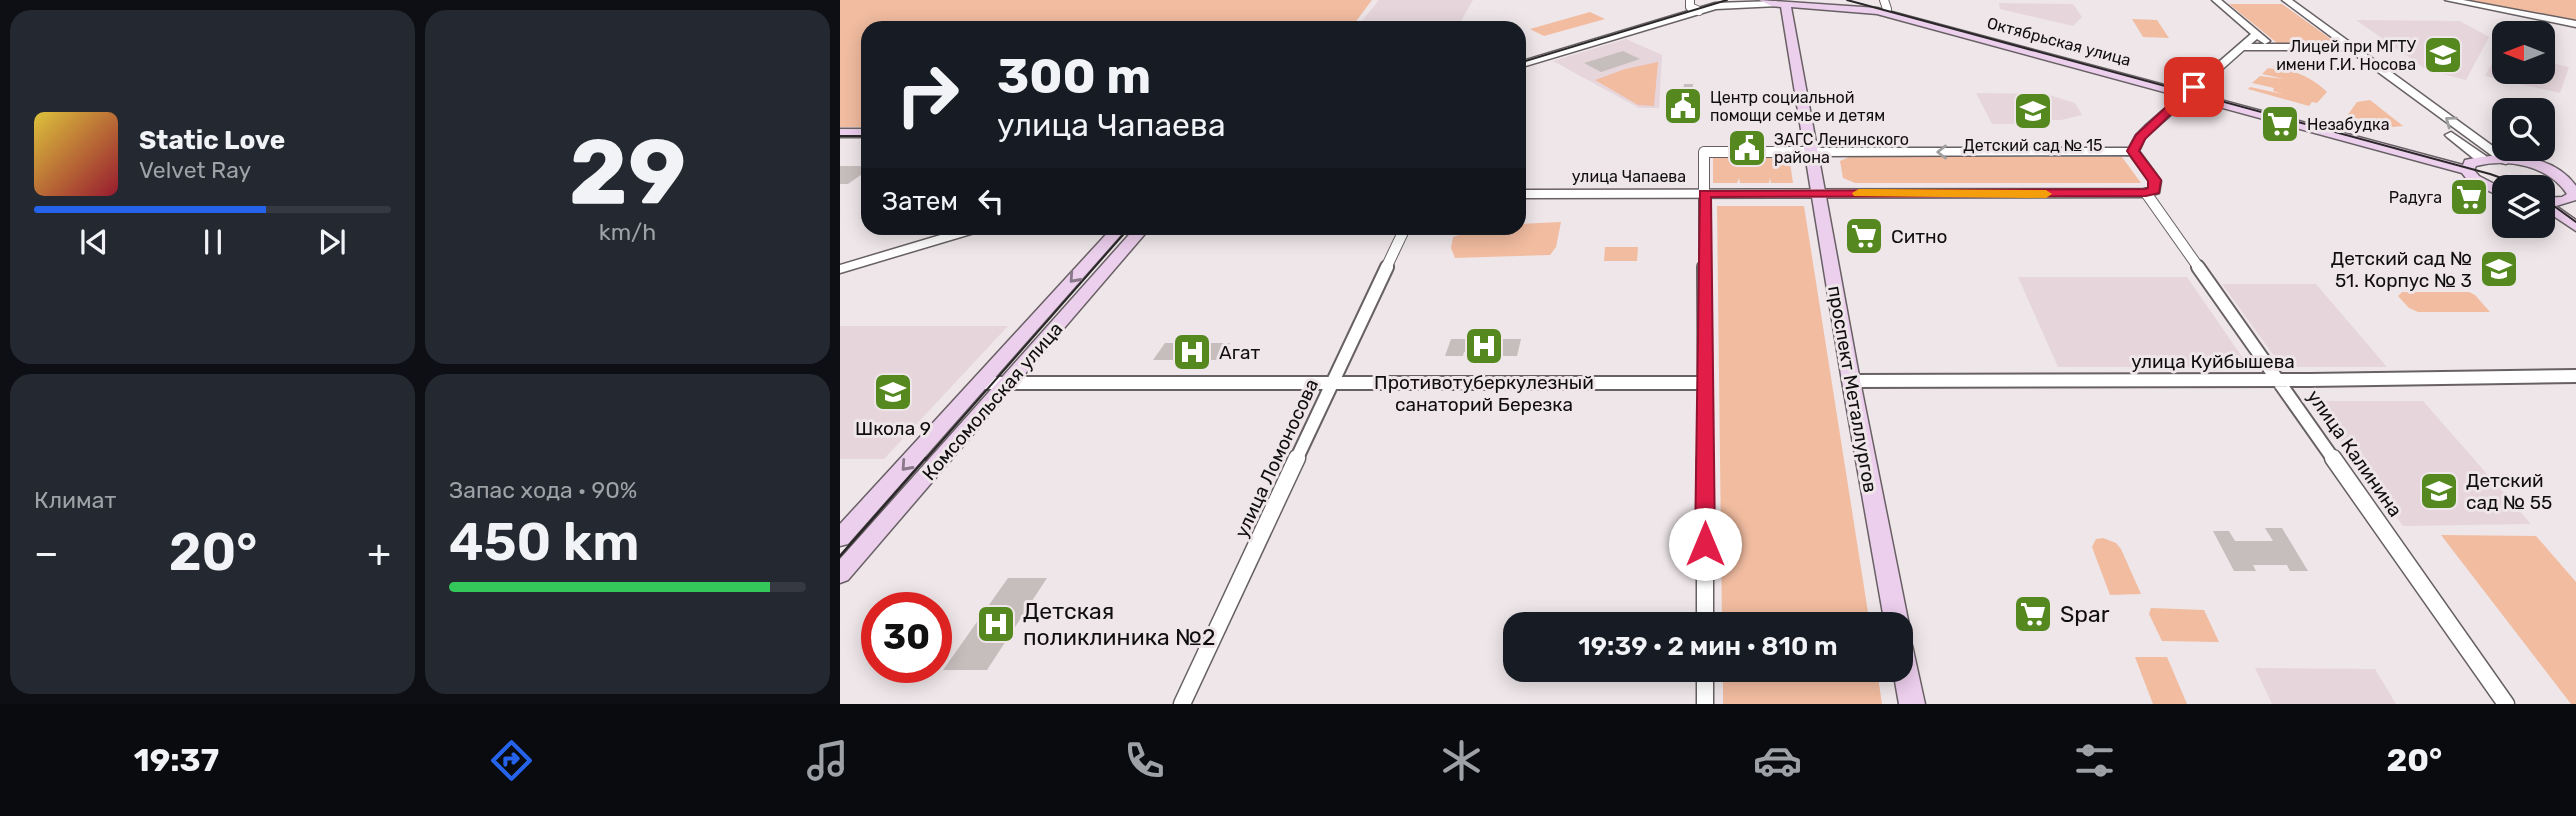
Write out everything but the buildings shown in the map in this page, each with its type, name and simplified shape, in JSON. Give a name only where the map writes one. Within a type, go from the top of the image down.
[{"type":"main road","points":[[1764,0],[1781,5],[1807,2]]},
{"type":"main road","name":"Октябрьская улица","points":[[1859,0],[1885,4],[2189,91]]},
{"type":"main road","name":"Октябрьская улица","points":[[1807,2],[1877,11],[2473,164],[2498,161]]},
{"type":"main road","name":"проспект Металлургов","points":[[1781,5],[1812,152],[1895,612]]},
{"type":"main road","points":[[840,132],[861,133]]},
{"type":"main road","points":[[840,140],[861,140]]},
{"type":"main road","name":"Октябрьская улица","points":[[2510,161],[2548,170],[2570,183],[2573,200],[2555,201]]},
{"type":"main road","name":"Октябрьская улица","points":[[2473,164],[2474,179],[2492,188]]},
{"type":"main road","points":[[2555,211],[2576,227]]},
{"type":"main road","name":"Комсомольская улица","points":[[840,538],[1114,235]]},
{"type":"main road","name":"Комсомольская улица","points":[[840,574],[1137,235]]},
{"type":"main road","points":[[1908,682],[1912,704]]},
{"type":"street","points":[[1526,63],[1711,0]]},
{"type":"street","points":[[2216,0],[2272,47]]},
{"type":"street","points":[[2286,0],[2492,150]]},
{"type":"street","points":[[2449,0],[2576,24]]},
{"type":"street","points":[[1526,56],[1693,6],[1781,5]]},
{"type":"street","points":[[2133,151],[2140,137],[2189,91],[2257,34]]},
{"type":"street","points":[[2242,47],[2349,47]]},
{"type":"street","points":[[2334,47],[2473,164]]},
{"type":"street","points":[[1705,612],[1704,152],[2133,151]]},
{"type":"street","points":[[2133,151],[2155,180],[2155,190],[2146,193]]},
{"type":"street","name":"улица Чапаева","points":[[1526,194],[2146,193]]},
{"type":"street","name":"улица Калинина","points":[[2146,193],[2506,704]]},
{"type":"street","points":[[840,269],[953,235]]},
{"type":"street","name":"улица Ломоносова","points":[[1182,704],[1402,235]]},
{"type":"street","name":"улица Куйбышева","points":[[1851,381],[2576,376]]},
{"type":"street","points":[[980,383],[1706,383]]},
{"type":"street","points":[[1705,682],[1705,704]]},
{"type":"shaded area","points":[[840,0],[1372,0],[1356,21],[861,21],[861,127],[840,127]]},
{"type":"shaded area","points":[[1379,0],[1473,0],[1461,21],[1362,21]]},
{"type":"shaded area","points":[[2463,0],[2576,0],[2576,22]]},
{"type":"shaded area","points":[[1999,3],[2073,4],[2082,17],[2073,26],[2000,9]]},
{"type":"shaded area","points":[[2229,4],[2282,4],[2335,42],[2277,43]]},
{"type":"shaded area","points":[[1590,12],[1605,19],[1544,36],[1530,29]]},
{"type":"shaded area","points":[[2132,19],[2157,20],[2169,38],[2143,37]]},
{"type":"shaded area","name":"Лицей при МГТУ имени Г.И. Носова","points":[[2356,20],[2460,21],[2489,37],[2466,80],[2427,70]]},
{"type":"shaded area","points":[[1626,39],[1662,55],[1659,108],[1639,108],[1553,61]]},
{"type":"shaded area","points":[[1658,62],[1654,106],[1638,105],[1595,80],[1625,69]]},
{"type":"shaded area","points":[[2492,63],[2492,78],[2485,76]]},
{"type":"shaded area","points":[[2555,64],[2569,67],[2560,93],[2520,84],[2555,84]]},
{"type":"shaded area","points":[[2270,66],[2301,74],[2327,92],[2317,103],[2312,102],[2309,106],[2248,89],[2250,87],[2282,94],[2273,91],[2274,88],[2252,83],[2260,76],[2284,79],[2262,74],[2268,68],[2290,72]]},
{"type":"shaded area","name":"Детский сад № 15","points":[[1976,93],[2046,94],[2075,103],[2082,115],[2061,120],[2027,120],[2029,124],[1992,124]]},
{"type":"shaded area","points":[[2370,100],[2403,126],[2392,127],[2347,116],[2357,102]]},
{"type":"shaded area","points":[[1713,156],[1789,156],[1793,183],[1771,183],[1770,178],[1769,183],[1740,183],[1739,178],[1737,183],[1713,183]]},
{"type":"shaded area","points":[[1849,157],[2122,157],[2141,183],[1855,183],[1843,178],[1840,161]]},
{"type":"shaded area","points":[[1717,206],[1804,206],[1868,612],[1722,612]]},
{"type":"shaded area","points":[[1561,222],[1556,247],[1550,255],[1455,258],[1451,248],[1453,237],[1526,235],[1526,224]]},
{"type":"shaded area","points":[[1605,247],[1638,247],[1637,261],[1604,261]]},
{"type":"shaded area","points":[[2018,277],[2187,277],[2249,367],[2058,367]]},
{"type":"shaded area","points":[[2222,284],[2316,284],[2387,367],[2282,367]]},
{"type":"shaded area","points":[[2402,292],[2469,292],[2490,312],[2418,312],[2409,308],[2398,296]]},
{"type":"shaded area","name":"Школа 9","points":[[840,326],[1008,326],[884,459],[840,459]]},
{"type":"shaded area","name":"Детский сад № 55","points":[[2310,401],[2423,401],[2531,524],[2403,526]]},
{"type":"shaded area","points":[[2441,535],[2536,536],[2576,582],[2576,704],[2571,704]]},
{"type":"shaded area","points":[[2103,538],[2116,543],[2121,549],[2141,594],[2110,595],[2092,547],[2096,539]]},
{"type":"shaded area","points":[[2151,608],[2204,610],[2219,642],[2162,641],[2149,614]]},
{"type":"shaded area","points":[[2135,657],[2167,657],[2187,704],[2153,704]]},
{"type":"shaded area","points":[[2255,668],[2375,669],[2396,704],[2272,704]]},
{"type":"shaded area","points":[[1723,682],[1879,682],[1882,704],[1723,704]]},
{"type":"tram line","points":[[1526,61],[1727,0]]},
{"type":"tram line","points":[[1847,0],[2493,175]]},
{"type":"tram line","points":[[840,136],[861,136]]},
{"type":"tram line","points":[[2555,207],[2576,222]]},
{"type":"tram line","points":[[925,460],[1123,235]]},
{"type":"tram line","points":[[840,556],[926,458]]},
{"type":"slow traffic","points":[[1859,193],[2046,194]]},
{"type":"place","name":"Лицей при МГТУ имени Г.И. Носова","points":[[2443,55]]},
{"type":"place","name":"Центр социальной помощи семье и детям","points":[[1683,106]]},
{"type":"place","name":"Детский сад № 15","points":[[2033,111]]},
{"type":"place","name":"Незабудка","points":[[2280,124]]},
{"type":"place","name":"ЗАГС Ленинского района","points":[[1747,148]]},
{"type":"place","name":"Радуга","points":[[2469,197]]},
{"type":"place","name":"Ситно","points":[[1864,236]]},
{"type":"place","name":"Детский сад № 51. Корпус № 3","points":[[2499,269]]},
{"type":"place","name":"Противотуберкулезный санаторий Березка","points":[[1484,346]]},
{"type":"place","name":"Агат","points":[[1192,352]]},
{"type":"place","name":"Школа 9","points":[[893,392]]},
{"type":"place","name":"Детский сад № 55","points":[[2439,491]]},
{"type":"place","name":"Spar","points":[[2033,614]]},
{"type":"place","name":"Детская поликлиника №2","points":[[996,624]]},
{"type":"route","points":[[1705,544],[1704,193],[2146,193],[2155,190],[2155,180],[2133,151],[2140,137],[2194,87]]}]
